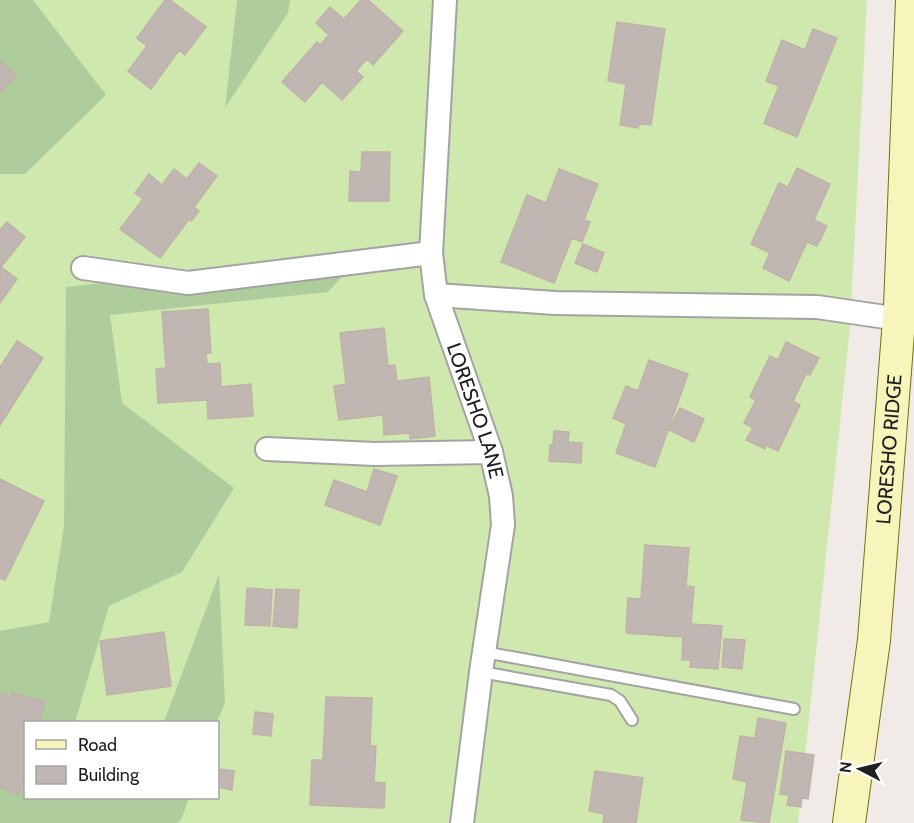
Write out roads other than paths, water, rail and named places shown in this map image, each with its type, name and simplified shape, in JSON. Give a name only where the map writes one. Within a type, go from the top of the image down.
[{"type":"street","name":"LORESHO LANE","points":[[445,0],[431,253],[436,295],[491,452],[501,496],[503,525],[462,823]]},
{"type":"street","name":"LORESHO RIDGE","points":[[849,823],[874,640],[899,319],[912,0]]},
{"type":"street","points":[[83,268],[188,283],[431,253]]},
{"type":"street","points":[[436,295],[555,303],[817,307],[899,319]]},
{"type":"street","points":[[267,449],[374,454],[491,452]]},
{"type":"lane","points":[[483,662],[794,709]]},
{"type":"lane","points":[[483,662],[611,695],[620,701],[632,720]]}]
